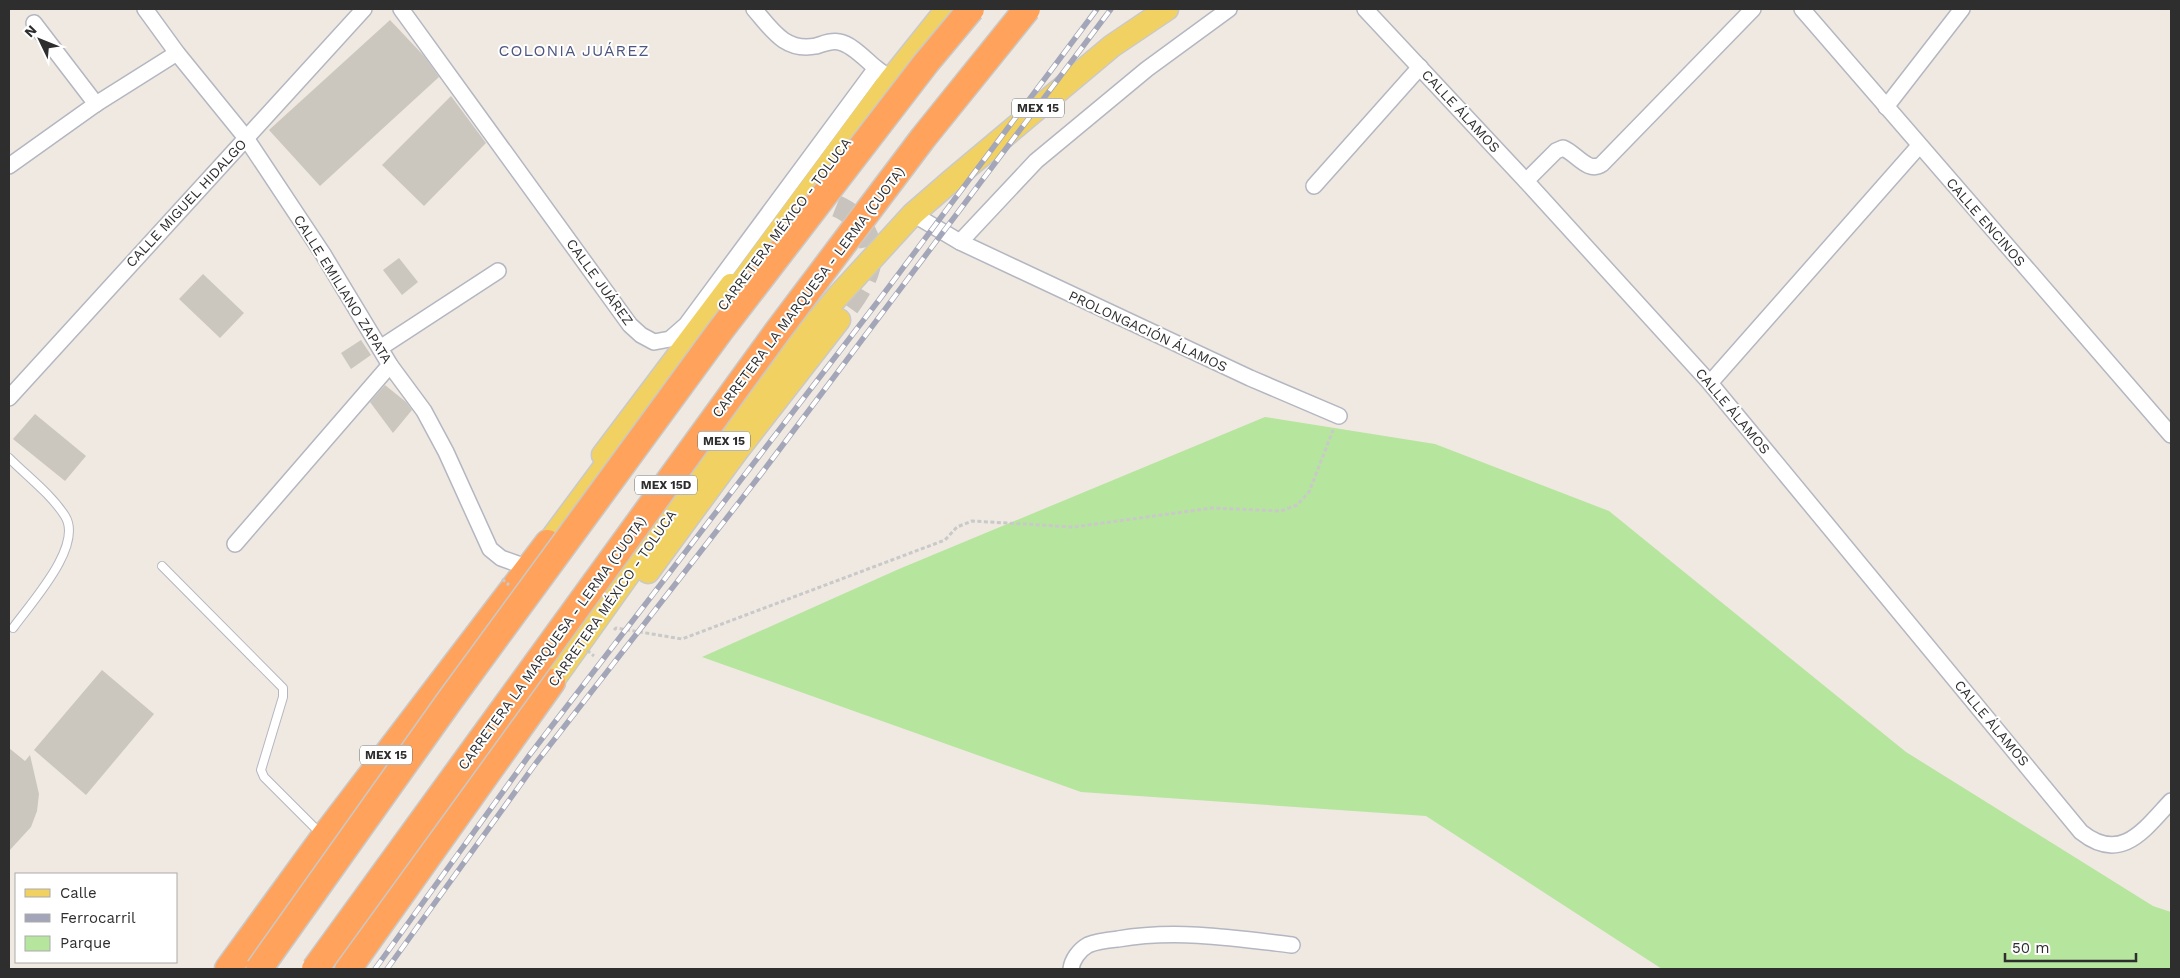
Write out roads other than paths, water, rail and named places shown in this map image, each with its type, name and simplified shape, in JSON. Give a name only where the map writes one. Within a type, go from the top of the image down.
[{"type":"highway","name":"MEX 15D","points":[[260,969],[450,700],[720,331],[926,63],[971,9]]},
{"type":"highway","name":"CARRETERA LA MARQUESA - LERMA (CUOTA)","points":[[315,969],[777,332],[922,138],[1028,9]]},
{"type":"highway","name":"CARRETERA MÉXICO - TOLUCA","points":[[228,969],[324,837],[548,543]]},
{"type":"highway","name":"CARRETERA MÉXICO - TOLUCA","points":[[348,969],[552,682]]},
{"type":"main road","name":"CARRETERA MÉXICO - TOLUCA","points":[[548,543],[884,74],[947,9]]},
{"type":"main road","name":"CARRETERA MÉXICO - TOLUCA","points":[[552,682],[767,380],[839,295],[914,214],[1112,46],[1167,9]]},
{"type":"main road","points":[[548,543],[572,497],[757,250]]},
{"type":"main road","points":[[552,682],[648,573],[737,451],[839,320]]},
{"type":"street","name":"CALLE EMILIANO ZAPATA","points":[[145,9],[177,53],[246,138],[323,254],[390,365],[424,411],[435,430],[490,549],[501,558],[529,568]]},
{"type":"street","name":"CALLE MIGUEL HIDALGO","points":[[10,394],[364,9]]},
{"type":"street","name":"CALLE JUÁREZ","points":[[400,9],[630,325],[641,335],[654,342],[670,339],[686,325],[884,74]]},
{"type":"street","points":[[754,9],[773,31],[792,46],[815,46],[838,42],[846,44],[884,74]]},
{"type":"street","points":[[960,242],[1036,161],[1148,69],[1229,9]]},
{"type":"street","name":"CALLE ÁLAMOS","points":[[1365,9],[1526,181],[1710,383],[2081,832],[2101,845],[2127,843],[2138,835],[2171,801]]},
{"type":"street","points":[[1526,181],[1556,151],[1563,148],[1569,150],[1590,167],[1597,168],[1753,9]]},
{"type":"street","name":"CALLE ENCINOS","points":[[1802,9],[1918,146],[2171,435]]},
{"type":"street","points":[[1886,107],[1962,9]]},
{"type":"street","points":[[34,23],[96,104]]},
{"type":"street","points":[[9,166],[96,104],[177,53]]},
{"type":"street","points":[[1314,186],[1420,67]]},
{"type":"street","points":[[1710,383],[1918,146]]},
{"type":"street","name":"PROLONGACIÓN ÁLAMOS","points":[[914,214],[960,242],[1250,378],[1339,416]]},
{"type":"street","points":[[380,348],[498,271]]},
{"type":"street","points":[[235,544],[390,365]]},
{"type":"street","points":[[1071,969],[1074,960],[1089,945],[1129,937],[1174,934],[1214,936],[1292,945]]},
{"type":"lane","points":[[9,458],[65,517],[70,531],[68,544],[52,573],[13,628]]},
{"type":"lane","points":[[162,566],[283,688],[283,697],[261,770],[264,777],[324,837]]},
{"type":"tunnel","points":[[804,205],[828,203],[839,207],[858,221],[865,231],[869,243],[871,255],[868,273],[860,289],[839,320]]},
{"type":"railway","points":[[375,969],[528,757],[879,300],[1097,9]]},
{"type":"railway","points":[[387,969],[536,763],[761,474],[1111,9]]},
{"type":"district","name":"COLONIA JUÁREZ","points":[[574,50]]}]
